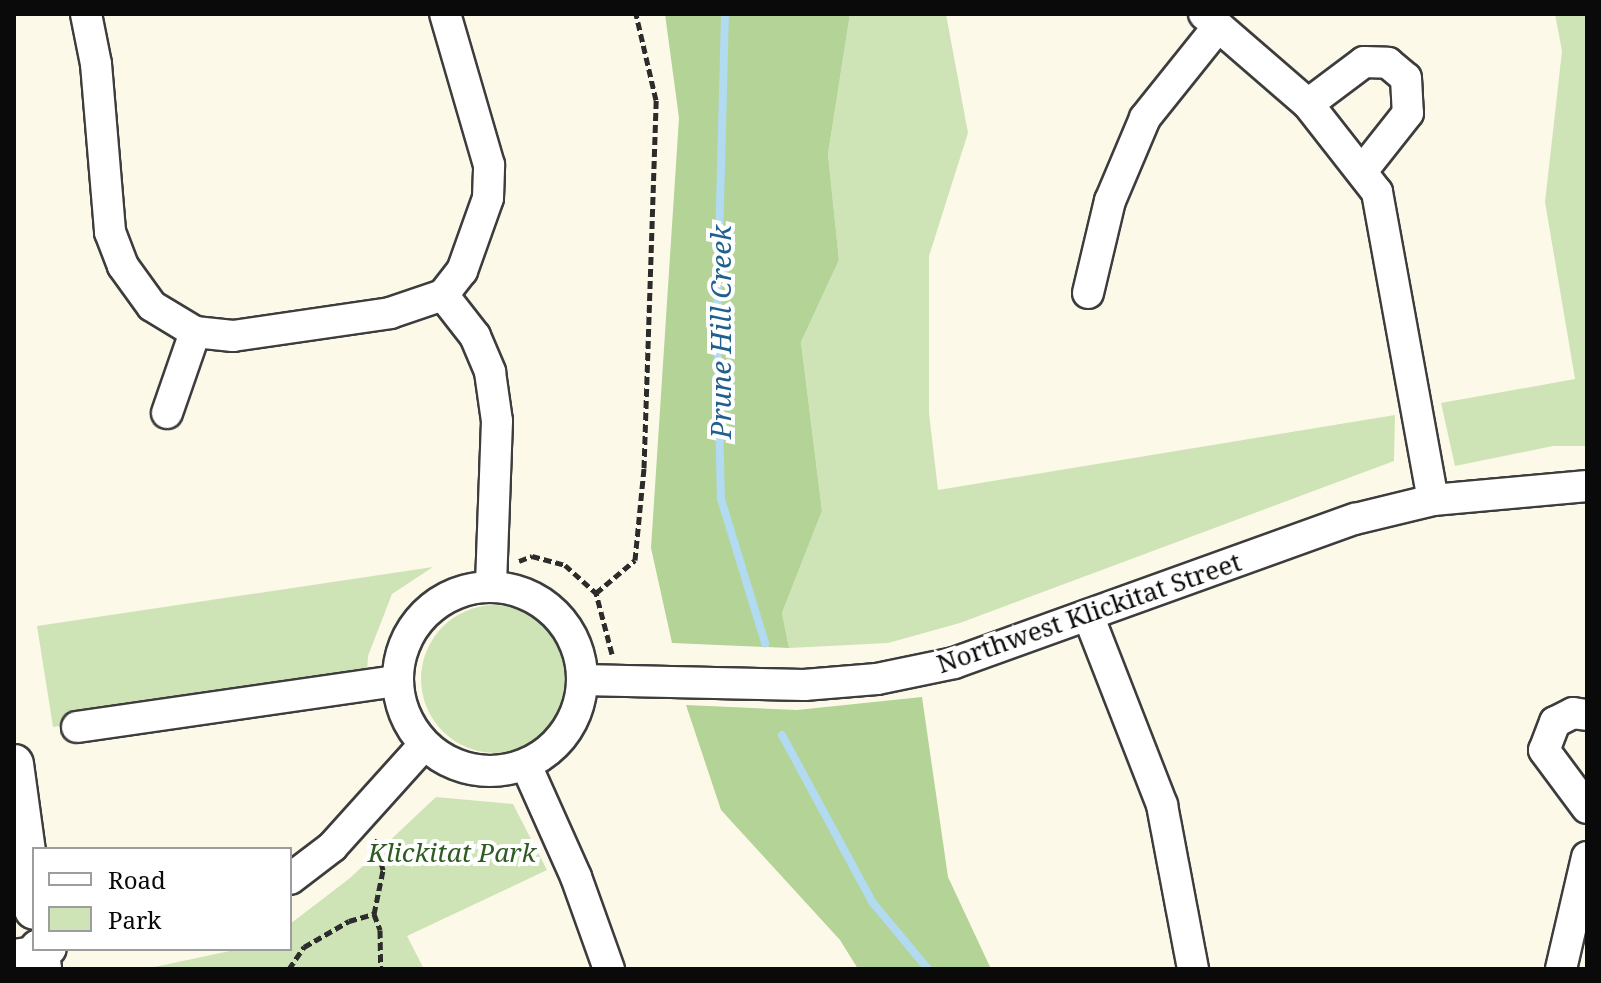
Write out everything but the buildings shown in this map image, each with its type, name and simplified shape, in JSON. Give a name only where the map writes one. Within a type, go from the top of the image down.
[{"type":"street","points":[[86,14],[96,64],[110,232],[123,266],[152,306],[195,332],[233,336],[390,313],[443,295],[462,271],[488,198],[489,165],[445,14]]},
{"type":"street","points":[[1088,293],[1110,201],[1145,118],[1211,20],[1308,104],[1363,170],[1385,220],[1433,500]]},
{"type":"street","points":[[1308,104],[1364,62],[1388,63],[1406,78],[1408,113],[1363,170]]},
{"type":"street","points":[[443,295],[475,336],[490,372],[497,421],[492,574]]},
{"type":"street","points":[[167,413],[195,332]]},
{"type":"street","name":"Northwest Klickitat Street","points":[[582,680],[804,685],[877,679],[954,663],[1355,519],[1433,500],[1587,486]]},
{"type":"street","points":[[492,574],[556,614],[571,633],[582,680],[580,701],[560,740],[526,765],[472,770],[445,761],[424,745],[407,723],[398,681],[404,642],[418,619],[492,574]]},
{"type":"street","points":[[1088,615],[1162,805],[1193,969]]},
{"type":"street","points":[[77,727],[398,681]]},
{"type":"street","points":[[1587,715],[1573,713],[1555,722],[1544,750],[1587,808]]},
{"type":"street","points":[[292,877],[332,847],[424,745]]},
{"type":"street","points":[[14,764],[32,895]]},
{"type":"street","points":[[526,765],[576,877],[609,969]]},
{"type":"street","points":[[1561,969],[1587,857]]},
{"type":"path","points":[[596,593],[635,560],[644,468],[656,100],[636,14]]},
{"type":"path","points":[[492,574],[532,556],[565,565],[596,593],[610,634],[614,681]]},
{"type":"path","points":[[360,816],[380,844],[383,870],[374,914],[380,930],[381,969]]},
{"type":"path","points":[[289,969],[304,947],[349,921],[374,914]]},
{"type":"green space","points":[[665,14],[850,14],[828,154],[839,260],[801,342],[822,511],[782,613],[789,648],[672,643],[651,548],[679,118]]},
{"type":"green space","points":[[850,14],[946,14],[968,133],[929,256],[929,413],[938,490],[1395,415],[1394,461],[960,623],[888,643],[789,648],[782,613],[822,511],[801,342],[839,260],[828,154]]},
{"type":"green space","points":[[1555,14],[1587,14],[1587,446],[1553,446],[1455,466],[1441,403],[1575,379],[1545,202],[1562,51]]},
{"type":"green space","points":[[433,567],[392,594],[368,656],[367,675],[53,727],[37,626]]},
{"type":"green space","points":[[495,605],[523,610],[548,626],[564,651],[569,679],[564,707],[548,732],[523,748],[495,753],[467,748],[442,732],[426,707],[421,679],[426,651],[442,626],[467,610]]},
{"type":"green space","points":[[922,697],[948,877],[991,969],[858,969],[840,940],[721,810],[686,705],[797,710]]},
{"type":"green space","name":"Klickitat Park","points":[[436,797],[513,804],[547,870],[407,936],[424,969],[145,969],[230,951],[292,951],[292,922],[350,878]]},
{"type":"waterway","name":"Prune Hill Creek","points":[[725,14],[717,313],[721,499],[765,643]]},
{"type":"waterway","name":"Prune Hill Creek","points":[[782,735],[873,903],[928,969]]}]
